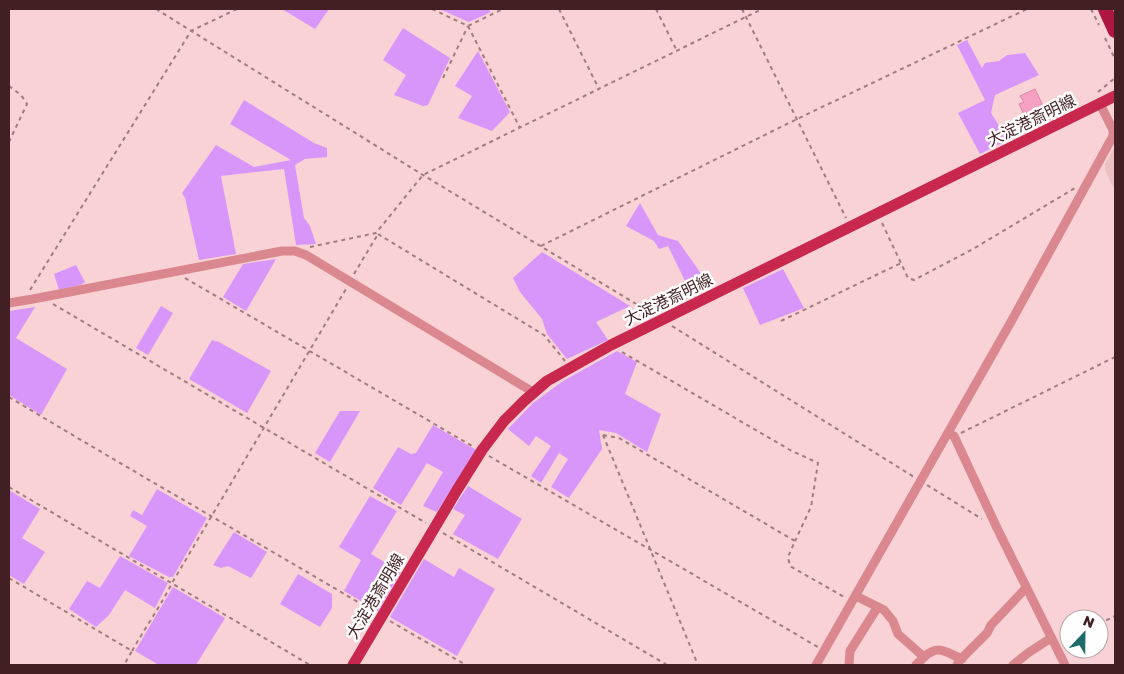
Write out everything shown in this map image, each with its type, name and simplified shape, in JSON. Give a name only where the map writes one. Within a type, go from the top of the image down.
[{"type":"highway","points":[[1105,9],[1115,31]]},
{"type":"main road","name":"大淀港斎明線","points":[[352,665],[481,451],[504,421],[546,381],[611,345],[1115,96]]},
{"type":"street","points":[[816,665],[921,481],[951,435],[1114,134],[1100,104]]},
{"type":"street","points":[[9,303],[282,251],[294,251],[306,255],[533,392]]},
{"type":"street","points":[[951,435],[1065,665]]},
{"type":"street","points":[[916,665],[932,650],[940,649],[959,662],[988,633],[991,625],[1026,588]]},
{"type":"street","points":[[854,599],[884,610],[893,622],[898,634],[924,657]]},
{"type":"street","points":[[849,665],[850,651],[877,608]]},
{"type":"street","points":[[1013,665],[1051,638]]},
{"type":"path","points":[[156,9],[422,175],[662,320],[997,528]]},
{"type":"path","points":[[24,301],[191,31],[237,9]]},
{"type":"path","points":[[432,9],[468,26],[520,128]]},
{"type":"path","points":[[443,78],[468,26],[503,9]]},
{"type":"path","points":[[558,9],[599,89]]},
{"type":"path","points":[[656,9],[677,51]]},
{"type":"path","points":[[742,9],[851,227]]},
{"type":"path","points":[[124,665],[160,607],[172,583],[377,234],[422,175],[762,9]]},
{"type":"path","points":[[540,246],[797,119],[1027,9]]},
{"type":"path","points":[[9,86],[21,95],[27,104],[9,142]]},
{"type":"path","points":[[878,214],[908,278],[914,280],[973,249],[1072,189],[1085,187]]},
{"type":"path","points":[[294,251],[377,234],[544,335],[570,367]]},
{"type":"path","points":[[781,321],[901,263]]},
{"type":"path","points":[[182,271],[185,278],[824,651]]},
{"type":"path","points":[[45,297],[56,307],[667,665]]},
{"type":"path","points":[[611,345],[790,450],[818,463],[811,506],[788,557],[790,566],[854,599]]},
{"type":"path","points":[[951,435],[1115,357]]},
{"type":"path","points":[[9,397],[466,665]]},
{"type":"path","points":[[698,665],[603,435],[619,438],[796,541]]},
{"type":"path","points":[[9,487],[310,665]]},
{"type":"path","points":[[9,578],[132,651]]},
{"type":"shaded area","points":[[282,9],[329,9],[315,29]]},
{"type":"shaded area","points":[[439,9],[488,9],[491,12],[469,22]]},
{"type":"shaded area","points":[[403,28],[450,58],[428,105],[423,106],[394,95],[406,75],[383,60]]},
{"type":"shaded area","points":[[967,40],[982,68],[985,63],[999,61],[1007,55],[1025,53],[1039,75],[995,95],[991,113],[1008,140],[980,154],[958,113],[985,100],[957,45]]},
{"type":"shaded area","points":[[478,51],[510,112],[492,131],[458,118],[472,96],[455,86]]},
{"type":"shaded area","points":[[244,100],[314,143],[327,148],[327,157],[305,159],[295,165],[304,218],[310,226],[316,244],[296,245],[284,169],[221,176],[236,254],[199,260],[185,198],[182,193],[216,145],[254,167],[291,160],[230,124]]},
{"type":"shaded area","points":[[1115,146],[1115,191],[1105,170],[1105,164]]},
{"type":"shaded area","points":[[640,203],[658,235],[678,241],[702,275],[686,283],[668,246],[659,249],[654,241],[626,226]]},
{"type":"shaded area","points":[[542,252],[630,306],[596,322],[608,340],[567,359],[547,334],[542,319],[520,292],[513,278]]},
{"type":"shaded area","points":[[276,259],[246,311],[223,297],[243,264]]},
{"type":"shaded area","points":[[76,265],[85,282],[81,285],[59,290],[54,274]]},
{"type":"shaded area","points":[[783,269],[804,308],[760,325],[743,288]]},
{"type":"shaded area","points":[[161,306],[173,313],[148,355],[136,348]]},
{"type":"shaded area","points":[[35,307],[16,338],[67,369],[41,415],[9,395],[9,311]]},
{"type":"shaded area","points":[[212,340],[271,371],[247,413],[189,379]]},
{"type":"shaded area","points":[[617,351],[637,362],[625,394],[661,414],[647,452],[616,433],[599,430],[602,449],[569,498],[551,487],[568,459],[559,453],[541,483],[531,476],[551,446],[536,436],[529,446],[508,429],[533,403],[563,381]]},
{"type":"shaded area","points":[[340,411],[360,411],[330,462],[315,453]]},
{"type":"shaded area","points":[[433,425],[476,450],[437,512],[423,506],[443,472],[427,463],[401,505],[373,488],[398,447],[411,454],[416,453]]},
{"type":"shaded area","points":[[468,486],[522,519],[498,559],[453,534],[465,515],[453,509]]},
{"type":"shaded area","points":[[157,489],[207,518],[173,577],[169,577],[129,556],[147,526],[130,516],[133,510],[142,515]]},
{"type":"shaded area","points":[[9,490],[40,509],[22,538],[45,552],[24,584],[9,575]]},
{"type":"shaded area","points":[[370,496],[397,511],[371,554],[401,572],[378,611],[344,591],[361,560],[339,547]]},
{"type":"shaded area","points":[[234,532],[267,552],[251,578],[228,566],[221,568],[213,565]]},
{"type":"shaded area","points":[[120,556],[168,583],[155,608],[125,590],[109,615],[96,627],[69,609],[87,581],[100,588]]},
{"type":"shaded area","points":[[424,559],[454,577],[459,568],[495,589],[457,656],[390,617]]},
{"type":"shaded area","points":[[298,574],[332,594],[332,608],[320,627],[280,604]]},
{"type":"shaded area","points":[[173,587],[225,618],[196,665],[159,665],[135,651]]},
{"type":"building","points":[[1035,89],[1047,114],[1028,123],[1019,104],[1024,102],[1020,96]]}]
